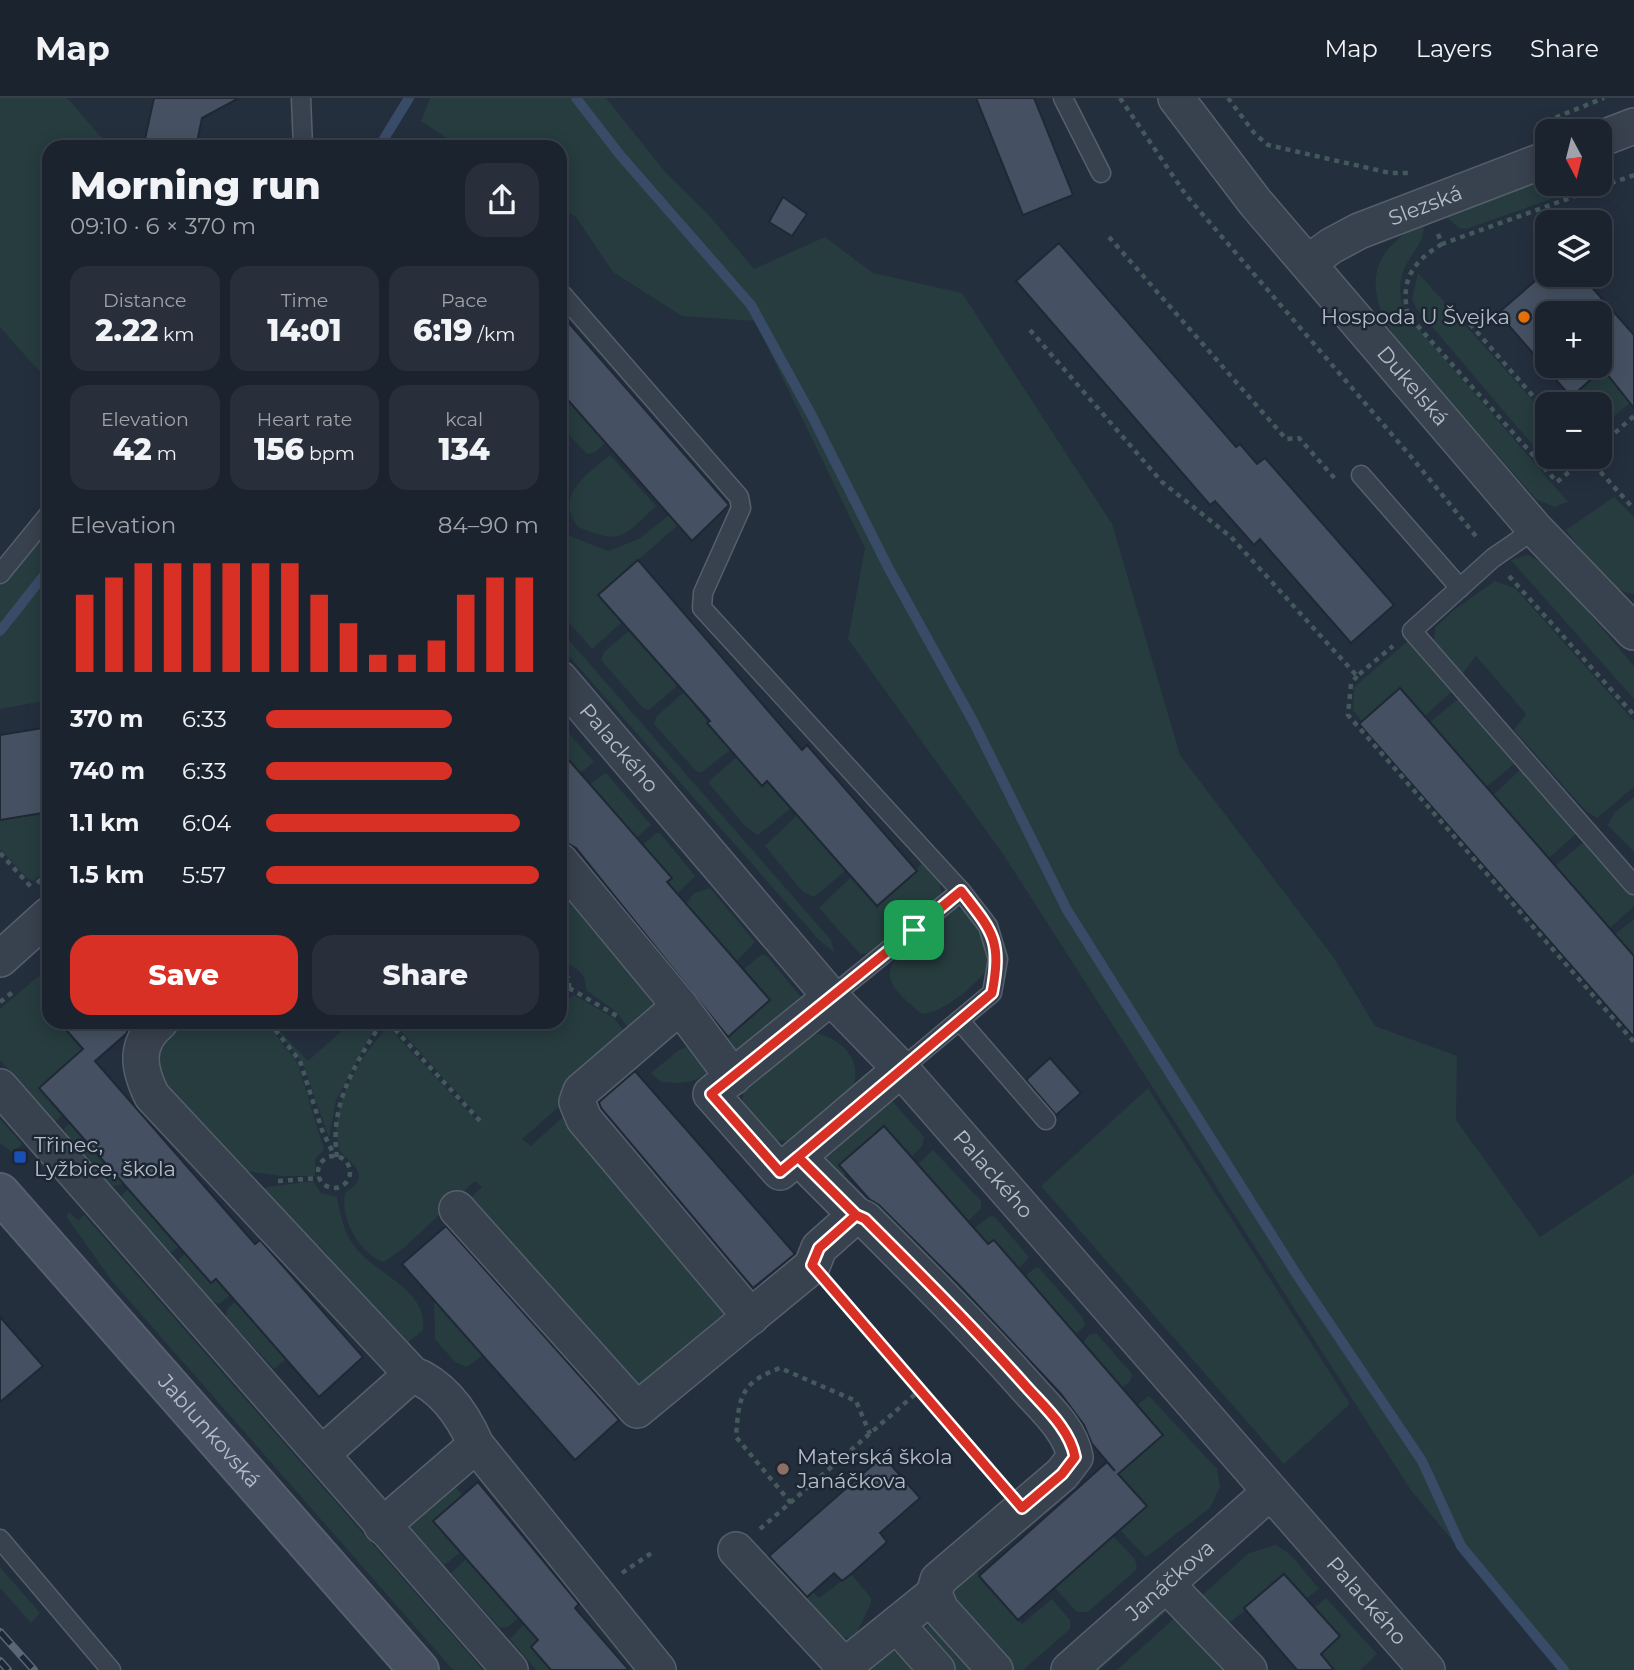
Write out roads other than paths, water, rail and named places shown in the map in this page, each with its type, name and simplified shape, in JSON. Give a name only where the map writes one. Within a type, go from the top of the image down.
[{"type":"main road","name":"Jablunkovská","points":[[0,1194],[419,1670]]},
{"type":"street","name":"Dukelská","points":[[1176,98],[1255,202],[1535,529],[1627,625]]},
{"type":"street","points":[[1612,134],[1634,126]]},
{"type":"street","name":"Slezská","points":[[1309,262],[1359,231],[1535,164]]},
{"type":"street","name":"Palackého","points":[[567,687],[831,997],[901,1069],[1427,1670]]},
{"type":"street","points":[[567,869],[680,1006],[733,1077]]},
{"type":"street","points":[[0,959],[42,910]]},
{"type":"street","points":[[831,997],[711,1094],[780,1172],[901,1069]]},
{"type":"street","points":[[680,1006],[581,1091],[577,1102],[584,1119],[751,1317]]},
{"type":"street","points":[[153,1029],[142,1041],[139,1056],[144,1079],[152,1096],[412,1374],[431,1381],[466,1422],[476,1445],[658,1670]]},
{"type":"street","points":[[0,1087],[510,1670]]},
{"type":"street","points":[[736,1550],[842,1668],[934,1594],[938,1580],[960,1558],[1062,1474],[1075,1457],[1073,1445],[1057,1422],[977,1332],[865,1219],[856,1215],[798,1157]]},
{"type":"street","points":[[457,1209],[637,1410],[812,1265],[819,1248],[856,1215]]},
{"type":"street","points":[[323,1454],[412,1374]]},
{"type":"street","points":[[382,1526],[476,1445]]},
{"type":"street","name":"Janáčkova","points":[[1069,1670],[1270,1492]]},
{"type":"street","points":[[1166,1584],[1249,1670]]},
{"type":"street","points":[[934,1594],[941,1610],[995,1670]]},
{"type":"street","points":[[897,1625],[937,1670]]},
{"type":"lane","points":[[300,98],[303,140]]},
{"type":"lane","points":[[1063,98],[1101,173]]},
{"type":"lane","points":[[567,300],[739,497],[741,508],[703,593],[702,608],[961,891],[988,926],[998,959],[992,993],[901,1069]]},
{"type":"lane","points":[[1361,475],[1460,588]]},
{"type":"lane","points":[[0,574],[42,523]]},
{"type":"lane","points":[[1535,529],[1493,558],[1412,631],[1634,885]]},
{"type":"lane","points":[[831,997],[961,891]]},
{"type":"lane","points":[[960,1021],[1046,1120]]},
{"type":"lane","points":[[0,1539],[111,1670]]},
{"type":"waterway","points":[[383,140],[409,98]]},
{"type":"waterway","points":[[576,98],[620,155],[751,305],[812,416],[889,569],[974,723],[1067,910],[1297,1275],[1422,1461],[1461,1546],[1564,1670]]},
{"type":"waterway","points":[[0,631],[42,578]]},
{"type":"railway","points":[[0,1632],[34,1670]]},
{"type":"railway","points":[[0,1661],[8,1670]]},
{"type":"place","name":"Hospoda U Švejka","points":[[1524,317]]},
{"type":"place","name":"Třinec, Lyžbice, škola","points":[[20,1157]]},
{"type":"place","name":"Materská škola Janáčkova","points":[[783,1469]]}]
